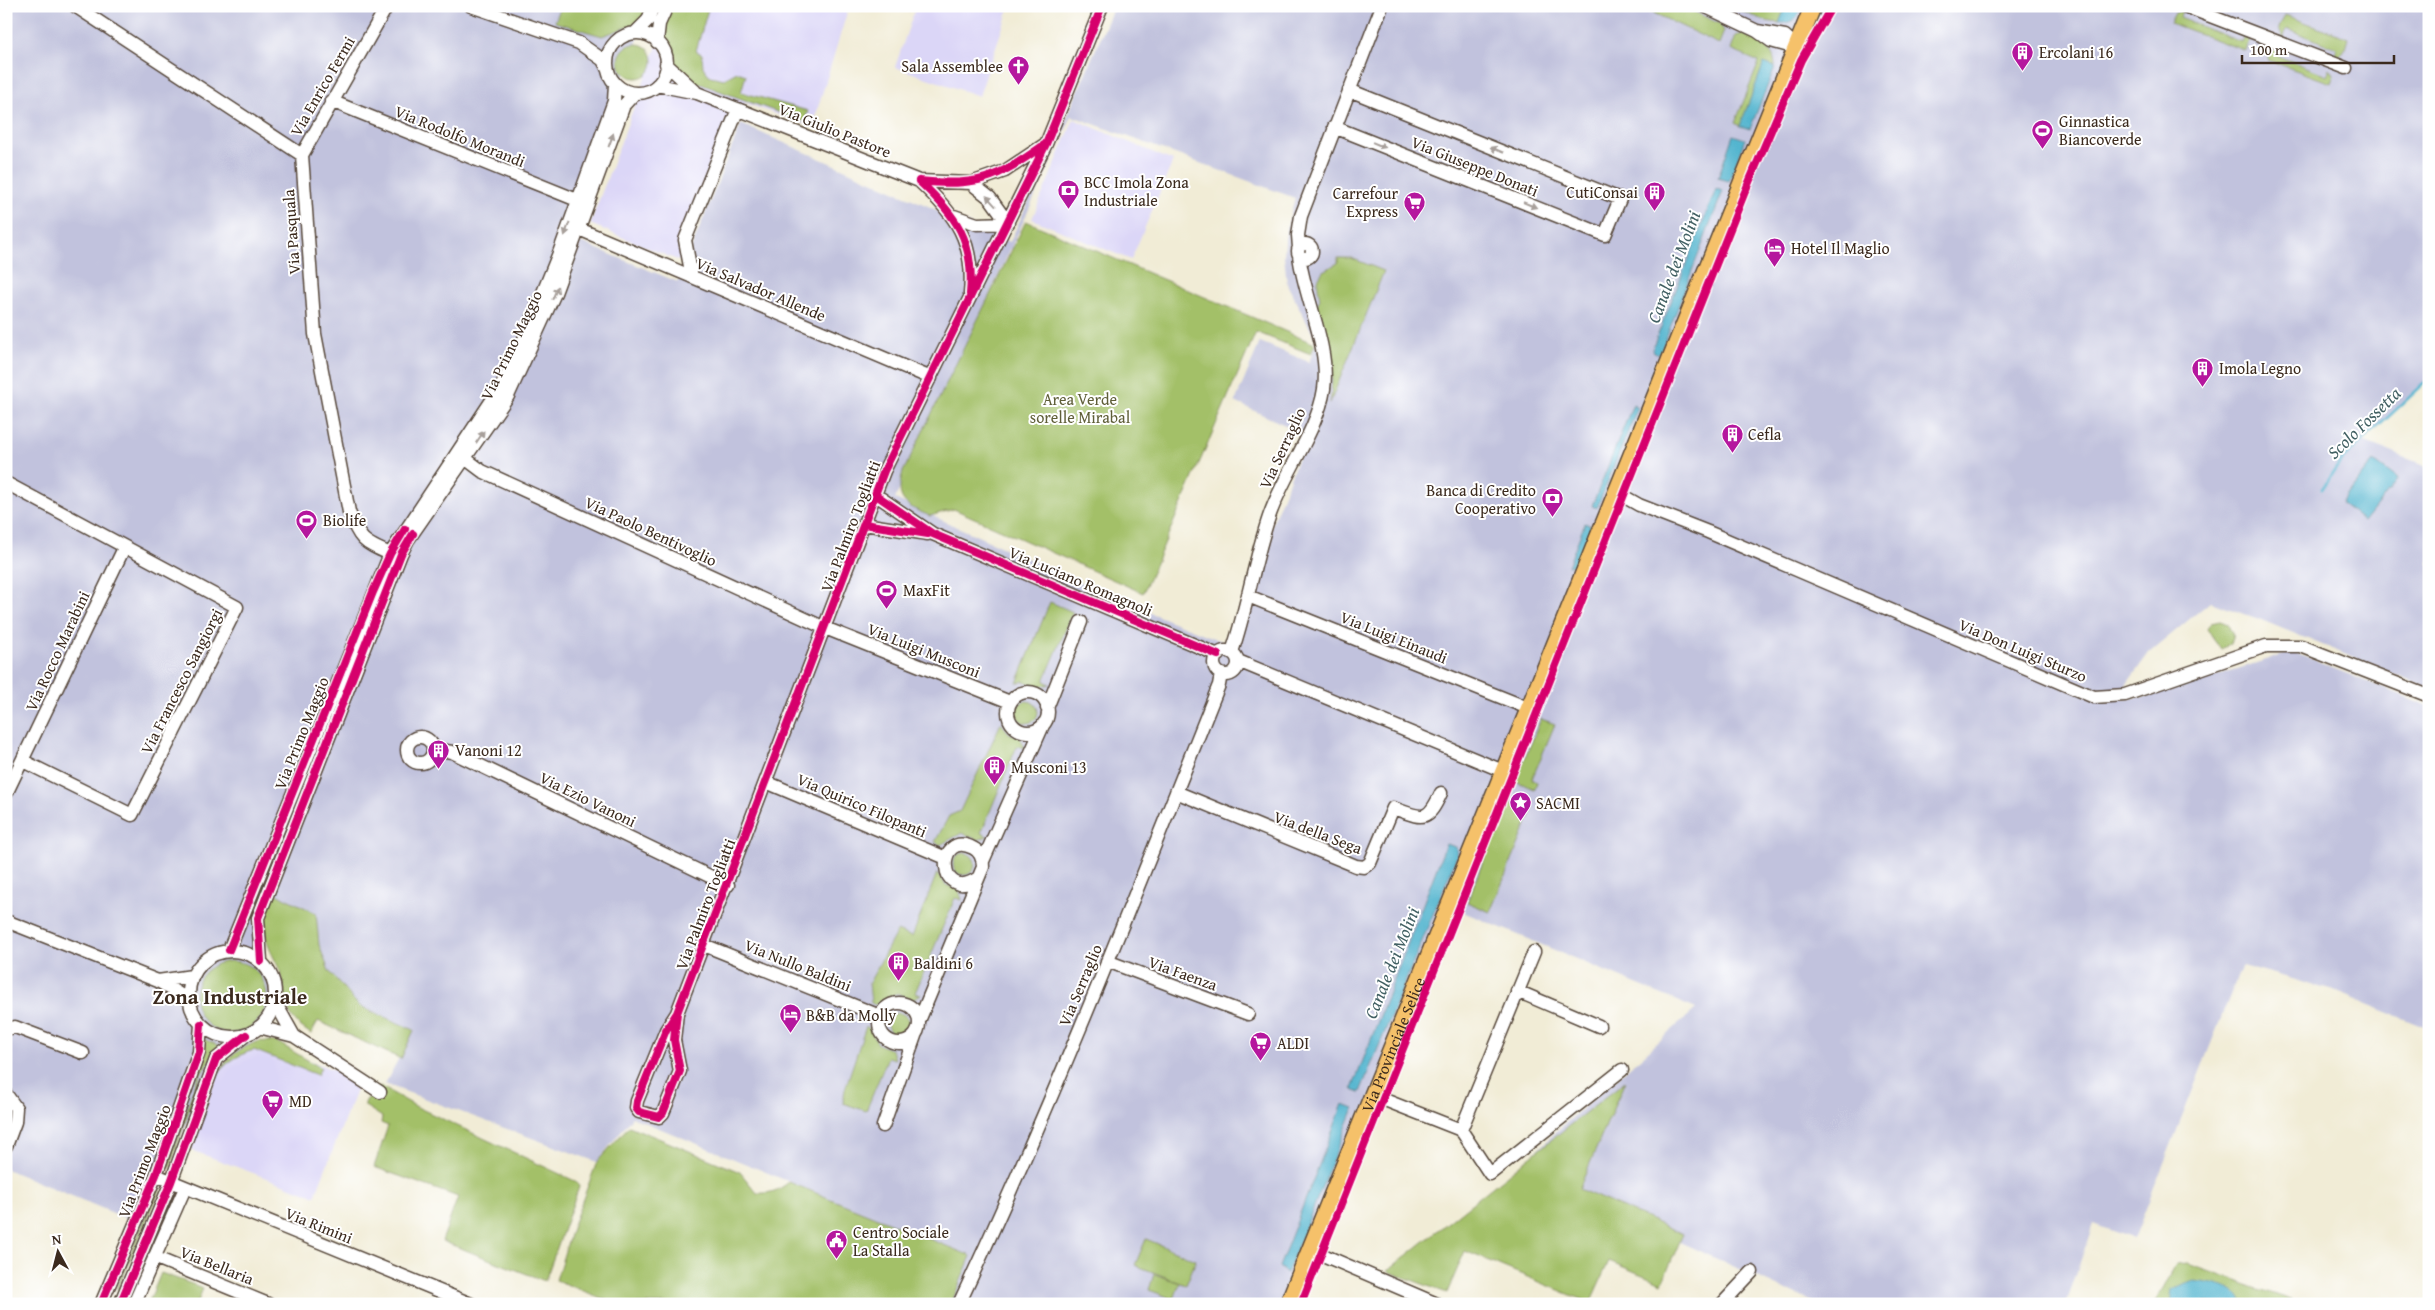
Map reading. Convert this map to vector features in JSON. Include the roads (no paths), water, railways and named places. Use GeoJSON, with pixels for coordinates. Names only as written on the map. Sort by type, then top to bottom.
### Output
{"type":"FeatureCollection","features":[{"type":"Feature","properties":{"kind":"main road","name":"Via Provinciale Selice"},"geometry":{"type":"LineString","coordinates":[[1288,1304],[1616,492],[1790,47],[1803,30],[1812,6]]}},
{"type":"Feature","properties":{"kind":"street"},"geometry":{"type":"LineString","coordinates":[[75,6],[302,155]]}},
{"type":"Feature","properties":{"kind":"street","name":"Via Enrico Fermi"},"geometry":{"type":"LineString","coordinates":[[302,155],[331,101],[387,6]]}},
{"type":"Feature","properties":{"kind":"street"},"geometry":{"type":"LineString","coordinates":[[471,6],[579,43],[603,60],[615,84],[628,92],[635,93],[643,92],[657,85],[662,79],[666,64],[662,48],[657,42],[650,37],[635,33]]}},
{"type":"Feature","properties":{"kind":"street"},"geometry":{"type":"LineString","coordinates":[[608,70],[609,52],[614,44],[620,38],[635,33],[648,20],[653,6]]}},
{"type":"Feature","properties":{"kind":"street"},"geometry":{"type":"LineString","coordinates":[[657,42],[659,24],[667,6]]}},
{"type":"Feature","properties":{"kind":"street","name":"Via Palmiro Togliatti"},"geometry":{"type":"LineString","coordinates":[[677,1014],[674,1040],[680,1071],[663,1113],[659,1118],[651,1117],[639,1112],[636,1108],[637,1101],[666,1030],[677,1014],[728,885],[884,471],[1046,144],[1102,6]]}},
{"type":"Feature","properties":{"kind":"street"},"geometry":{"type":"LineString","coordinates":[[1334,127],[1382,6]]}},
{"type":"Feature","properties":{"kind":"street"},"geometry":{"type":"LineString","coordinates":[[1704,6],[1757,31],[1771,41],[1790,47]]}},
{"type":"Feature","properties":{"kind":"street"},"geometry":{"type":"LineString","coordinates":[[2184,6],[2346,68]]}},
{"type":"Feature","properties":{"kind":"street"},"geometry":{"type":"LineString","coordinates":[[579,43],[614,44]]}},
{"type":"Feature","properties":{"kind":"street","name":"Via Giulio Pastore"},"geometry":{"type":"LineString","coordinates":[[666,64],[678,78],[697,93]]}},
{"type":"Feature","properties":{"kind":"street","name":"Via Primo Maggio"},"geometry":{"type":"LineString","coordinates":[[229,950],[390,554],[502,385],[528,329],[614,101],[615,84]]}},
{"type":"Feature","properties":{"kind":"street","name":"Via Giulio Pastore"},"geometry":{"type":"LineString","coordinates":[[657,85],[697,93],[919,182],[971,183],[1005,171],[1046,144]]}},
{"type":"Feature","properties":{"kind":"street","name":"Via Giuseppe Donati"},"geometry":{"type":"LineString","coordinates":[[1334,127],[1605,235],[1620,199],[1591,189],[1349,90]]}},
{"type":"Feature","properties":{"kind":"street","name":"Via Primo Maggio"},"geometry":{"type":"LineString","coordinates":[[120,1304],[171,1182],[216,1059],[246,1035],[259,1028],[269,1016],[275,1002],[275,988],[270,973],[261,961],[258,918],[401,554],[408,540],[508,396],[539,331],[579,229],[624,105],[635,93]]}},
{"type":"Feature","properties":{"kind":"street","name":"Via Rodolfo Morandi"},"geometry":{"type":"LineString","coordinates":[[331,101],[578,200]]}},
{"type":"Feature","properties":{"kind":"street"},"geometry":{"type":"LineString","coordinates":[[692,277],[684,240],[738,110]]}},
{"type":"Feature","properties":{"kind":"street","name":"Via Serraglio"},"geometry":{"type":"LineString","coordinates":[[1235,656],[1268,518],[1281,485],[1314,421],[1324,388],[1323,353],[1302,255],[1300,222],[1334,127]]}},
{"type":"Feature","properties":{"kind":"street","name":"Via Pasquala"},"geometry":{"type":"LineString","coordinates":[[302,155],[315,334],[349,512],[358,536],[390,554]]}},
{"type":"Feature","properties":{"kind":"street","name":"Via Giulio Pastore"},"geometry":{"type":"LineString","coordinates":[[919,182],[954,216],[964,237],[971,263],[969,300]]}},
{"type":"Feature","properties":{"kind":"street"},"geometry":{"type":"LineString","coordinates":[[971,183],[990,198],[1008,223]]}},
{"type":"Feature","properties":{"kind":"street","name":"Via Giulio Pastore"},"geometry":{"type":"LineString","coordinates":[[954,216],[977,224],[1008,223]]}},
{"type":"Feature","properties":{"kind":"street","name":"Via Salvador Allende"},"geometry":{"type":"LineString","coordinates":[[579,229],[931,378]]}},
{"type":"Feature","properties":{"kind":"street","name":"Via Paolo Bentivoglio"},"geometry":{"type":"LineString","coordinates":[[466,459],[482,470],[825,628]]}},
{"type":"Feature","properties":{"kind":"street","name":"Via Francesco Sangiorgi"},"geometry":{"type":"LineString","coordinates":[[6,483],[237,607],[132,815],[23,761]]}},
{"type":"Feature","properties":{"kind":"street","name":"Via Don Luigi Sturzo"},"geometry":{"type":"LineString","coordinates":[[1616,492],[1639,506],[1708,532],[2094,697],[2125,695],[2266,646],[2285,644],[2301,646],[2429,696]]}},
{"type":"Feature","properties":{"kind":"street","name":"Via Luciano Romagnoli"},"geometry":{"type":"LineString","coordinates":[[876,495],[933,534],[1218,655]]}},
{"type":"Feature","properties":{"kind":"street","name":"Via Luciano Romagnoli"},"geometry":{"type":"LineString","coordinates":[[864,524],[933,534]]}},
{"type":"Feature","properties":{"kind":"street","name":"Via Rocco Marabini"},"geometry":{"type":"LineString","coordinates":[[6,794],[124,548]]}},
{"type":"Feature","properties":{"kind":"street","name":"Via Luigi Einaudi"},"geometry":{"type":"LineString","coordinates":[[1248,596],[1528,708]]}},
{"type":"Feature","properties":{"kind":"street"},"geometry":{"type":"LineString","coordinates":[[883,1126],[919,1021],[983,867],[983,861],[1044,723],[1047,708],[1081,622]]}},
{"type":"Feature","properties":{"kind":"street","name":"Via Luigi Musconi"},"geometry":{"type":"LineString","coordinates":[[825,628],[1010,702]]}},
{"type":"Feature","properties":{"kind":"street"},"geometry":{"type":"LineString","coordinates":[[1218,655],[1225,651],[1503,771]]}},
{"type":"Feature","properties":{"kind":"street","name":"Via Serraglio"},"geometry":{"type":"LineString","coordinates":[[960,1304],[1030,1149],[1108,962],[1219,684],[1221,674],[1214,665],[1218,655]]}},
{"type":"Feature","properties":{"kind":"street"},"geometry":{"type":"LineString","coordinates":[[1221,674],[1228,675],[1235,671],[1235,656]]}},
{"type":"Feature","properties":{"kind":"street"},"geometry":{"type":"LineString","coordinates":[[1044,723],[1034,731],[1020,731],[1010,722],[1008,709],[1010,702],[1021,694],[1027,693],[1040,697],[1047,708]]}},
{"type":"Feature","properties":{"kind":"street","name":"Via Ezio Vanoni"},"geometry":{"type":"LineString","coordinates":[[433,749],[452,752],[728,885]]}},
{"type":"Feature","properties":{"kind":"street","name":"Via Quirico Filopanti"},"geometry":{"type":"LineString","coordinates":[[766,782],[946,858]]}},
{"type":"Feature","properties":{"kind":"street","name":"Via della Sega"},"geometry":{"type":"LineString","coordinates":[[1176,792],[1356,866],[1364,867],[1370,863],[1393,808],[1414,815],[1428,815],[1433,810],[1441,793]]}},
{"type":"Feature","properties":{"kind":"street"},"geometry":{"type":"LineString","coordinates":[[978,878],[966,884],[953,881],[945,871],[946,858],[954,848],[965,845],[977,850],[983,861]]}},
{"type":"Feature","properties":{"kind":"street"},"geometry":{"type":"LineString","coordinates":[[6,921],[158,982],[189,1000]]}},
{"type":"Feature","properties":{"kind":"street","name":"Via Nullo Baldini"},"geometry":{"type":"LineString","coordinates":[[704,945],[880,1016]]}},
{"type":"Feature","properties":{"kind":"street"},"geometry":{"type":"LineString","coordinates":[[201,1024],[193,1013],[189,1000],[192,976],[207,958],[229,950],[240,951],[261,961]]}},
{"type":"Feature","properties":{"kind":"street"},"geometry":{"type":"LineString","coordinates":[[1462,1130],[1517,990],[1534,952]]}},
{"type":"Feature","properties":{"kind":"street","name":"Via Faenza"},"geometry":{"type":"LineString","coordinates":[[1108,962],[1248,1014]]}},
{"type":"Feature","properties":{"kind":"street"},"geometry":{"type":"LineString","coordinates":[[158,982],[192,976]]}},
{"type":"Feature","properties":{"kind":"street"},"geometry":{"type":"LineString","coordinates":[[1517,990],[1600,1026]]}},
{"type":"Feature","properties":{"kind":"street"},"geometry":{"type":"LineString","coordinates":[[275,1002],[294,1036]]}},
{"type":"Feature","properties":{"kind":"street"},"geometry":{"type":"LineString","coordinates":[[915,1036],[904,1043],[898,1044],[886,1039],[880,1028],[880,1016],[889,1006],[902,1004],[914,1009],[919,1021]]}},
{"type":"Feature","properties":{"kind":"street","name":"Via Primo Maggio"},"geometry":{"type":"LineString","coordinates":[[201,1024],[210,1031],[222,1036],[246,1035]]}},
{"type":"Feature","properties":{"kind":"street","name":"Via Primo Maggio"},"geometry":{"type":"LineString","coordinates":[[101,1304],[156,1176],[199,1052],[201,1024]]}},
{"type":"Feature","properties":{"kind":"street"},"geometry":{"type":"LineString","coordinates":[[6,1029],[15,1027],[83,1052]]}},
{"type":"Feature","properties":{"kind":"street"},"geometry":{"type":"LineString","coordinates":[[259,1028],[294,1036],[380,1092]]}},
{"type":"Feature","properties":{"kind":"street"},"geometry":{"type":"LineString","coordinates":[[1372,1095],[1462,1130],[1490,1174],[1622,1070]]}},
{"type":"Feature","properties":{"kind":"street"},"geometry":{"type":"LineString","coordinates":[[6,1094],[16,1108],[15,1122],[6,1146]]}},
{"type":"Feature","properties":{"kind":"street","name":"Via Rimini"},"geometry":{"type":"LineString","coordinates":[[156,1176],[471,1304]]}},
{"type":"Feature","properties":{"kind":"street"},"geometry":{"type":"LineString","coordinates":[[134,1304],[185,1188]]}},
{"type":"Feature","properties":{"kind":"street"},"geometry":{"type":"LineString","coordinates":[[1309,1249],[1437,1304]]}},
{"type":"Feature","properties":{"kind":"street","name":"Via Bellaria"},"geometry":{"type":"LineString","coordinates":[[154,1257],[268,1304]]}},
{"type":"Feature","properties":{"kind":"street"},"geometry":{"type":"LineString","coordinates":[[1722,1304],[1752,1272]]}},
{"type":"Feature","properties":{"kind":"water"},"geometry":{"type":"Polygon","coordinates":[[[1786,6],[1803,6],[1794,19],[1779,23],[1786,6]]]}},
{"type":"Feature","properties":{"kind":"water"},"geometry":{"type":"Polygon","coordinates":[[[1764,63],[1775,67],[1750,129],[1740,126],[1764,63]]]}},
{"type":"Feature","properties":{"kind":"water"},"geometry":{"type":"Polygon","coordinates":[[[1733,135],[1745,139],[1729,181],[1718,178],[1733,135]]]}},
{"type":"Feature","properties":{"kind":"water"},"geometry":{"type":"Polygon","coordinates":[[[1716,189],[1723,191],[1661,351],[1658,354],[1653,351],[1653,347],[1716,189]]]}},
{"type":"Feature","properties":{"kind":"water"},"geometry":{"type":"Polygon","coordinates":[[[1633,404],[1638,407],[1597,508],[1592,506],[1633,404]]]}},
{"type":"Feature","properties":{"kind":"water"},"geometry":{"type":"Polygon","coordinates":[[[2374,461],[2398,479],[2364,522],[2341,503],[2374,461]]]}},
{"type":"Feature","properties":{"kind":"water"},"geometry":{"type":"Polygon","coordinates":[[[1585,523],[1591,526],[1576,565],[1568,566],[1585,523]]]}},
{"type":"Feature","properties":{"kind":"water"},"geometry":{"type":"Polygon","coordinates":[[[1446,844],[1456,847],[1457,856],[1360,1092],[1352,1089],[1446,844]]]}},
{"type":"Feature","properties":{"kind":"water"},"geometry":{"type":"Polygon","coordinates":[[[1343,1104],[1354,1108],[1287,1273],[1279,1267],[1343,1104]]]}},
{"type":"Feature","properties":{"kind":"water"},"geometry":{"type":"Polygon","coordinates":[[[2192,1281],[2205,1282],[2226,1288],[2238,1295],[2242,1300],[2241,1304],[2170,1304],[2172,1289],[2192,1281]]]}},
{"type":"Feature","properties":{"kind":"waterway","name":"Scolo Fossetta"},"geometry":{"type":"LineString","coordinates":[[2322,489],[2341,461],[2429,379]]}},
{"type":"Feature","properties":{"kind":"place","name":"Ercolani 16"},"geometry":{"type":"Point","coordinates":[2023,71]}},
{"type":"Feature","properties":{"kind":"place","name":"Sala Assemblee"},"geometry":{"type":"Point","coordinates":[1019,85]}},
{"type":"Feature","properties":{"kind":"place","name":"Ginnastica Biancoverde"},"geometry":{"type":"Point","coordinates":[2043,149]}},
{"type":"Feature","properties":{"kind":"place","name":"BCC Imola Zona Industriale"},"geometry":{"type":"Point","coordinates":[1068,210]}},
{"type":"Feature","properties":{"kind":"place","name":"CutiConsai"},"geometry":{"type":"Point","coordinates":[1654,211]}},
{"type":"Feature","properties":{"kind":"place","name":"Carrefour Express"},"geometry":{"type":"Point","coordinates":[1414,221]}},
{"type":"Feature","properties":{"kind":"place","name":"Hotel Il Maglio"},"geometry":{"type":"Point","coordinates":[1775,267]}},
{"type":"Feature","properties":{"kind":"place","name":"Imola Legno"},"geometry":{"type":"Point","coordinates":[2203,387]}},
{"type":"Feature","properties":{"kind":"place","name":"Cefla"},"geometry":{"type":"Point","coordinates":[1732,453]}},
{"type":"Feature","properties":{"kind":"place","name":"Banca di Credito Cooperativo"},"geometry":{"type":"Point","coordinates":[1552,518]}},
{"type":"Feature","properties":{"kind":"place","name":"Biolife"},"geometry":{"type":"Point","coordinates":[307,539]}},
{"type":"Feature","properties":{"kind":"place","name":"MaxFit"},"geometry":{"type":"Point","coordinates":[887,609]}},
{"type":"Feature","properties":{"kind":"place","name":"Vanoni 12"},"geometry":{"type":"Point","coordinates":[439,769]}},
{"type":"Feature","properties":{"kind":"place","name":"Musconi 13"},"geometry":{"type":"Point","coordinates":[995,786]}},
{"type":"Feature","properties":{"kind":"place","name":"SACMI"},"geometry":{"type":"Point","coordinates":[1520,822]}},
{"type":"Feature","properties":{"kind":"place","name":"Baldini 6"},"geometry":{"type":"Point","coordinates":[898,982]}},
{"type":"Feature","properties":{"kind":"place","name":"B&B da Molly"},"geometry":{"type":"Point","coordinates":[790,1034]}},
{"type":"Feature","properties":{"kind":"place","name":"ALDI"},"geometry":{"type":"Point","coordinates":[1261,1062]}},
{"type":"Feature","properties":{"kind":"place","name":"MD"},"geometry":{"type":"Point","coordinates":[273,1120]}},
{"type":"Feature","properties":{"kind":"place","name":"Centro Sociale La Stalla"},"geometry":{"type":"Point","coordinates":[837,1260]}},
{"type":"Feature","properties":{"kind":"district","name":"Zona Industriale"},"geometry":{"type":"Point","coordinates":[230,997]}},
{"type":"Feature","properties":{"kind":"water label","name":"Canale dei Molini"},"geometry":{"type":"Point","coordinates":[1674,267]}},
{"type":"Feature","properties":{"kind":"water label","name":"Canale dei Molini"},"geometry":{"type":"Point","coordinates":[1392,963]}},
{"type":"Feature","properties":{"kind":"park label","name":"Area Verde sorelle Mirabal"},"geometry":{"type":"Point","coordinates":[1080,408]}}]}
